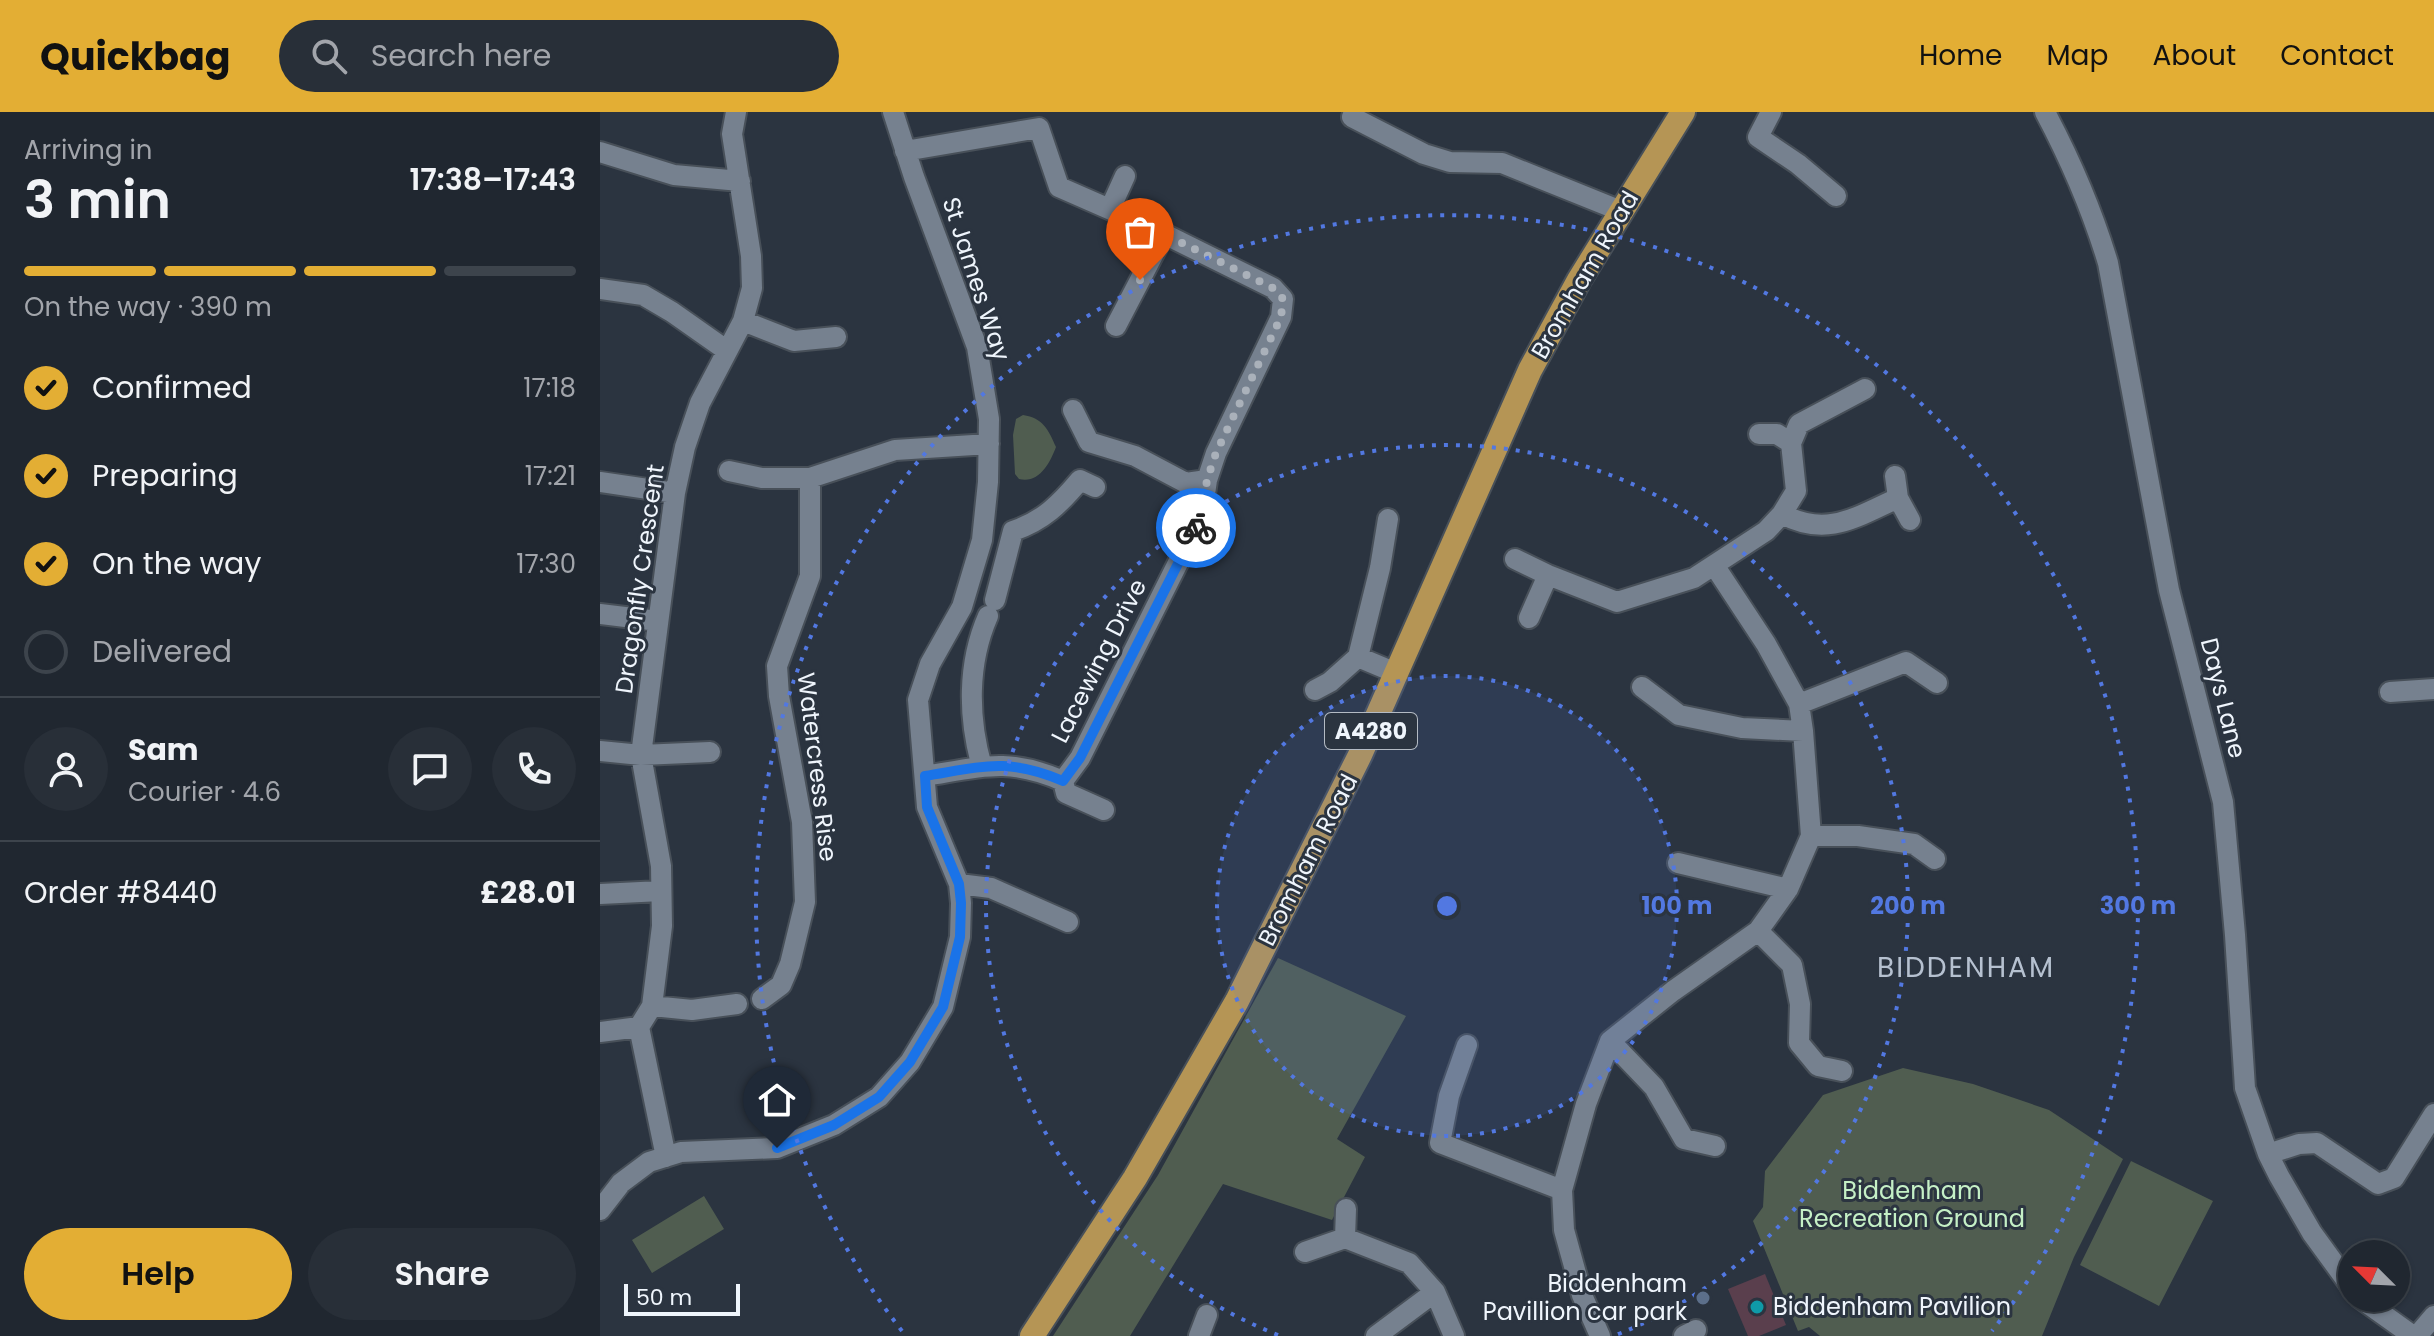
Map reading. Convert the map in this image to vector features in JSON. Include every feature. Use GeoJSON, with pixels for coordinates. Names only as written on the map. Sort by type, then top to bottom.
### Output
{"type":"FeatureCollection","features":[{"type":"Feature","properties":{"kind":"main road","name":"Bromham Road"},"geometry":{"type":"LineString","coordinates":[[1032,1336],[1135,1178],[1237,1001],[1360,755],[1530,370],[1621,211],[1683,112]]}},
{"type":"Feature","properties":{"kind":"street","name":"Dragonfly Crescent"},"geometry":{"type":"LineString","coordinates":[[639,1027],[652,1006],[662,926],[661,866],[641,755],[675,493],[685,447],[700,403],[743,321],[752,288],[751,256],[732,134],[736,112]]}},
{"type":"Feature","properties":{"kind":"street","name":"St James Way"},"geometry":{"type":"LineString","coordinates":[[600,1210],[621,1183],[649,1162],[681,1152],[777,1148],[834,1125],[879,1097],[910,1062],[943,1007],[960,937],[959,884],[927,807],[918,700],[930,664],[962,607],[982,540],[989,419],[977,347],[893,112]]}},
{"type":"Feature","properties":{"kind":"street"},"geometry":{"type":"LineString","coordinates":[[1771,112],[1758,137],[1798,164],[1836,196]]}},
{"type":"Feature","properties":{"kind":"street","name":"Days Lane"},"geometry":{"type":"LineString","coordinates":[[2045,112],[2093,212],[2108,263],[2169,590],[2223,802],[2245,1088],[2268,1154],[2312,1233],[2338,1269]]}},
{"type":"Feature","properties":{"kind":"street"},"geometry":{"type":"LineString","coordinates":[[1352,117],[1424,154],[1450,162],[1502,163],[1621,211]]}},
{"type":"Feature","properties":{"kind":"street"},"geometry":{"type":"LineString","coordinates":[[905,151],[1039,128],[1059,187],[1148,227],[1116,326]]}},
{"type":"Feature","properties":{"kind":"street"},"geometry":{"type":"LineString","coordinates":[[600,152],[674,175],[740,181]]}},
{"type":"Feature","properties":{"kind":"street"},"geometry":{"type":"LineString","coordinates":[[1110,209],[1125,176]]}},
{"type":"Feature","properties":{"kind":"street","name":"Lacewing Drive"},"geometry":{"type":"LineString","coordinates":[[925,776],[1004,764],[1063,781],[1080,758],[1202,515],[1207,480],[1216,453],[1281,317],[1283,299],[1273,288],[1148,227]]}},
{"type":"Feature","properties":{"kind":"street"},"geometry":{"type":"LineString","coordinates":[[601,292],[643,295],[726,350]]}},
{"type":"Feature","properties":{"kind":"street"},"geometry":{"type":"LineString","coordinates":[[743,321],[794,341],[836,337]]}},
{"type":"Feature","properties":{"kind":"street"},"geometry":{"type":"LineString","coordinates":[[1515,559],[1617,602],[1694,578],[1766,531],[1782,514],[1796,491],[1791,443],[1799,424],[1865,389]]}},
{"type":"Feature","properties":{"kind":"street"},"geometry":{"type":"LineString","coordinates":[[1073,410],[1089,442],[1135,456],[1186,483],[1207,480]]}},
{"type":"Feature","properties":{"kind":"street"},"geometry":{"type":"LineString","coordinates":[[1759,434],[1777,434],[1791,443]]}},
{"type":"Feature","properties":{"kind":"street"},"geometry":{"type":"LineString","coordinates":[[729,471],[762,478],[810,478],[895,450],[989,444]]}},
{"type":"Feature","properties":{"kind":"street"},"geometry":{"type":"LineString","coordinates":[[1895,476],[1898,498],[1910,520]]}},
{"type":"Feature","properties":{"kind":"street","name":"Watercress Rise"},"geometry":{"type":"LineString","coordinates":[[762,999],[781,985],[790,964],[805,902],[802,822],[779,696],[777,666],[810,576],[810,478]]}},
{"type":"Feature","properties":{"kind":"street"},"geometry":{"type":"LineString","coordinates":[[1013,531],[1032,525],[1050,513],[1080,480],[1095,487]]}},
{"type":"Feature","properties":{"kind":"street"},"geometry":{"type":"LineString","coordinates":[[600,482],[675,493]]}},
{"type":"Feature","properties":{"kind":"street"},"geometry":{"type":"LineString","coordinates":[[1782,514],[1802,525],[1825,526],[1848,520],[1898,498]]}},
{"type":"Feature","properties":{"kind":"street"},"geometry":{"type":"LineString","coordinates":[[985,515],[1000,520],[1013,531]]}},
{"type":"Feature","properties":{"kind":"street"},"geometry":{"type":"LineString","coordinates":[[1315,690],[1330,682],[1358,657],[1380,568],[1388,519]]}},
{"type":"Feature","properties":{"kind":"street"},"geometry":{"type":"LineString","coordinates":[[982,767],[971,712],[976,654],[1013,531]]}},
{"type":"Feature","properties":{"kind":"street"},"geometry":{"type":"LineString","coordinates":[[1600,1336],[1582,1295],[1564,1230],[1562,1190],[1586,1104],[1610,1041],[1673,991],[1758,931],[1788,889],[1811,836],[1799,704],[1766,644],[1714,565]]}},
{"type":"Feature","properties":{"kind":"street"},"geometry":{"type":"LineString","coordinates":[[1529,618],[1548,575]]}},
{"type":"Feature","properties":{"kind":"street"},"geometry":{"type":"LineString","coordinates":[[600,614],[658,621]]}},
{"type":"Feature","properties":{"kind":"street"},"geometry":{"type":"LineString","coordinates":[[1358,657],[1396,673]]}},
{"type":"Feature","properties":{"kind":"street"},"geometry":{"type":"LineString","coordinates":[[1799,704],[1906,662],[1937,683]]}},
{"type":"Feature","properties":{"kind":"street"},"geometry":{"type":"LineString","coordinates":[[1642,687],[1679,715],[1742,728],[1803,731]]}},
{"type":"Feature","properties":{"kind":"street"},"geometry":{"type":"LineString","coordinates":[[2390,692],[2434,689]]}},
{"type":"Feature","properties":{"kind":"street"},"geometry":{"type":"LineString","coordinates":[[600,751],[641,755],[710,752]]}},
{"type":"Feature","properties":{"kind":"street"},"geometry":{"type":"LineString","coordinates":[[1063,781],[1066,793],[1104,810]]}},
{"type":"Feature","properties":{"kind":"street"},"geometry":{"type":"LineString","coordinates":[[1811,836],[1858,836],[1914,844],[1935,859]]}},
{"type":"Feature","properties":{"kind":"street"},"geometry":{"type":"LineString","coordinates":[[1678,863],[1788,889]]}},
{"type":"Feature","properties":{"kind":"street"},"geometry":{"type":"LineString","coordinates":[[959,884],[991,888],[1068,922]]}},
{"type":"Feature","properties":{"kind":"street"},"geometry":{"type":"LineString","coordinates":[[600,894],[661,891]]}},
{"type":"Feature","properties":{"kind":"street"},"geometry":{"type":"LineString","coordinates":[[1758,931],[1792,965],[1800,1004],[1799,1043],[1818,1066],[1842,1071]]}},
{"type":"Feature","properties":{"kind":"street"},"geometry":{"type":"LineString","coordinates":[[652,1006],[692,1010],[737,1004]]}},
{"type":"Feature","properties":{"kind":"street"},"geometry":{"type":"LineString","coordinates":[[600,1032],[639,1027],[666,1157]]}},
{"type":"Feature","properties":{"kind":"street"},"geometry":{"type":"LineString","coordinates":[[1610,1041],[1654,1087],[1684,1139],[1715,1146]]}},
{"type":"Feature","properties":{"kind":"street"},"geometry":{"type":"LineString","coordinates":[[1467,1045],[1449,1096],[1440,1143],[1562,1190]]}},
{"type":"Feature","properties":{"kind":"street"},"geometry":{"type":"LineString","coordinates":[[2268,1154],[2299,1144],[2317,1143],[2378,1184],[2394,1178],[2434,1114]]}},
{"type":"Feature","properties":{"kind":"street"},"geometry":{"type":"LineString","coordinates":[[1345,1238],[1346,1209]]}},
{"type":"Feature","properties":{"kind":"street"},"geometry":{"type":"LineString","coordinates":[[1305,1252],[1345,1238],[1409,1263],[1435,1292],[1454,1336]]}},
{"type":"Feature","properties":{"kind":"street"},"geometry":{"type":"LineString","coordinates":[[1376,1336],[1435,1292]]}},
{"type":"Feature","properties":{"kind":"street"},"geometry":{"type":"LineString","coordinates":[[2380,1312],[2415,1336],[2434,1316]]}},
{"type":"Feature","properties":{"kind":"street"},"geometry":{"type":"LineString","coordinates":[[1199,1336],[1207,1315]]}},
{"type":"Feature","properties":{"kind":"green space"},"geometry":{"type":"Polygon","coordinates":[[[1023,415],[1044,425],[1056,447],[1043,471],[1026,480],[1019,479],[1015,474],[1013,435],[1016,419],[1023,415]]]}},
{"type":"Feature","properties":{"kind":"green space"},"geometry":{"type":"Polygon","coordinates":[[[1278,958],[1406,1016],[1337,1139],[1365,1157],[1332,1220],[1223,1184],[1130,1336],[1053,1336],[1158,1175],[1278,958]]]}},
{"type":"Feature","properties":{"kind":"green space","name":"Biddenham Recreation Ground"},"geometry":{"type":"Polygon","coordinates":[[[1903,1068],[1973,1084],[2049,1110],[2123,1159],[2074,1257],[2042,1336],[1820,1336],[1809,1327],[1798,1331],[1753,1221],[1763,1207],[1765,1171],[1823,1095],[1903,1068]]]}},
{"type":"Feature","properties":{"kind":"green space"},"geometry":{"type":"Polygon","coordinates":[[[2131,1161],[2213,1201],[2159,1306],[2080,1265],[2131,1161]]]}},
{"type":"Feature","properties":{"kind":"green space"},"geometry":{"type":"Polygon","coordinates":[[[704,1196],[724,1229],[652,1273],[632,1240],[704,1196]]]}},
{"type":"Feature","properties":{"kind":"building","name":"Biddenham Pavilion"},"geometry":{"type":"Polygon","coordinates":[[[1765,1274],[1786,1325],[1759,1336],[1748,1336],[1728,1289],[1765,1274]]]}},
{"type":"Feature","properties":{"kind":"way so far"},"geometry":{"type":"LineString","coordinates":[[1140,280],[1164,234],[1273,288],[1283,299],[1281,317],[1216,453],[1207,480],[1202,515],[1196,528]]}},
{"type":"Feature","properties":{"kind":"place","name":"Biddenham Pavillion car park"},"geometry":{"type":"Point","coordinates":[1703,1298]}},
{"type":"Feature","properties":{"kind":"place","name":"Biddenham Pavilion"},"geometry":{"type":"Point","coordinates":[1757,1307]}},
{"type":"Feature","properties":{"kind":"district","name":"BIDDENHAM"},"geometry":{"type":"Point","coordinates":[1966,967]}},
{"type":"Feature","properties":{"kind":"route"},"geometry":{"type":"LineString","coordinates":[[777,1148],[834,1125],[879,1097],[910,1062],[943,1007],[960,937],[961,903],[959,884],[927,807],[925,776],[1004,764],[1024,767],[1063,781],[1080,758],[1196,528]]}}]}
